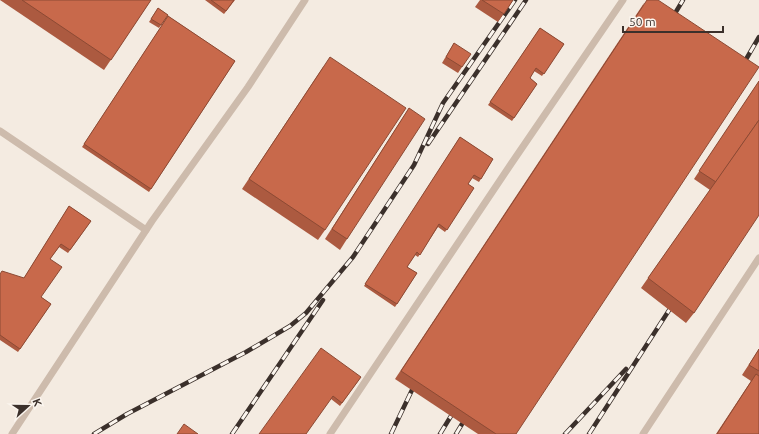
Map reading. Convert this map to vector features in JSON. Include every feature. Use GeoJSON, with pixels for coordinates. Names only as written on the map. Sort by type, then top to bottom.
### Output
{"type":"FeatureCollection","features":[{"type":"Feature","properties":{"kind":"lane"},"geometry":{"type":"LineString","coordinates":[[12,434],[146,230],[248,87],[306,0]]}},
{"type":"Feature","properties":{"kind":"lane"},"geometry":{"type":"LineString","coordinates":[[330,434],[623,0]]}},
{"type":"Feature","properties":{"kind":"lane"},"geometry":{"type":"LineString","coordinates":[[0,131],[146,230]]}},
{"type":"Feature","properties":{"kind":"lane"},"geometry":{"type":"LineString","coordinates":[[643,434],[759,258]]}},
{"type":"Feature","properties":{"kind":"building"},"geometry":{"type":"Polygon","coordinates":[[[22,0],[151,0],[111,60],[22,0]]]}},
{"type":"Feature","properties":{"kind":"building"},"geometry":{"type":"Polygon","coordinates":[[[211,0],[234,0],[226,11],[211,0]]]}},
{"type":"Feature","properties":{"kind":"building"},"geometry":{"type":"Polygon","coordinates":[[[482,0],[513,0],[504,14],[482,0]]]}},
{"type":"Feature","properties":{"kind":"building"},"geometry":{"type":"Polygon","coordinates":[[[647,0],[658,0],[759,67],[516,434],[496,434],[401,371],[647,0]]]}},
{"type":"Feature","properties":{"kind":"building"},"geometry":{"type":"Polygon","coordinates":[[[158,8],[168,15],[161,25],[151,19],[158,8]]]}},
{"type":"Feature","properties":{"kind":"building"},"geometry":{"type":"Polygon","coordinates":[[[168,16],[235,61],[151,189],[84,144],[168,16]]]}},
{"type":"Feature","properties":{"kind":"building"},"geometry":{"type":"Polygon","coordinates":[[[540,28],[564,44],[544,74],[536,68],[530,78],[537,84],[514,118],[490,102],[540,28]]]}},
{"type":"Feature","properties":{"kind":"building"},"geometry":{"type":"Polygon","coordinates":[[[454,43],[471,54],[462,67],[446,57],[454,43]]]}},
{"type":"Feature","properties":{"kind":"building"},"geometry":{"type":"Polygon","coordinates":[[[330,57],[406,108],[325,230],[249,179],[330,57]]]}},
{"type":"Feature","properties":{"kind":"building"},"geometry":{"type":"Polygon","coordinates":[[[759,81],[759,120],[716,182],[699,171],[759,81]]]}},
{"type":"Feature","properties":{"kind":"building"},"geometry":{"type":"Polygon","coordinates":[[[409,108],[425,119],[347,239],[332,229],[409,108]]]}},
{"type":"Feature","properties":{"kind":"building"},"geometry":{"type":"Polygon","coordinates":[[[759,120],[759,215],[694,313],[648,278],[759,120]]]}},
{"type":"Feature","properties":{"kind":"building"},"geometry":{"type":"Polygon","coordinates":[[[460,137],[493,159],[481,179],[474,175],[468,184],[474,188],[447,230],[439,224],[420,255],[417,252],[407,267],[417,273],[397,304],[365,284],[460,137]]]}},
{"type":"Feature","properties":{"kind":"building"},"geometry":{"type":"Polygon","coordinates":[[[69,206],[91,221],[70,250],[61,244],[50,259],[62,267],[41,297],[51,304],[20,349],[0,335],[0,274],[2,271],[24,278],[69,206]]]}},
{"type":"Feature","properties":{"kind":"building"},"geometry":{"type":"Polygon","coordinates":[[[321,348],[361,377],[342,403],[333,396],[306,434],[259,434],[321,348]]]}},
{"type":"Feature","properties":{"kind":"building"},"geometry":{"type":"Polygon","coordinates":[[[759,349],[759,371],[749,365],[759,349]]]}},
{"type":"Feature","properties":{"kind":"building"},"geometry":{"type":"Polygon","coordinates":[[[756,374],[759,376],[759,434],[717,434],[756,374]]]}},
{"type":"Feature","properties":{"kind":"building"},"geometry":{"type":"Polygon","coordinates":[[[184,424],[198,434],[177,434],[184,424]]]}},
{"type":"Feature","properties":{"kind":"railway"},"geometry":{"type":"LineString","coordinates":[[94,434],[127,414],[246,352],[290,326],[306,313],[353,257],[414,165],[443,103],[515,0]]}},
{"type":"Feature","properties":{"kind":"railway"},"geometry":{"type":"LineString","coordinates":[[428,144],[526,0]]}},
{"type":"Feature","properties":{"kind":"railway"},"geometry":{"type":"LineString","coordinates":[[671,20],[683,0]]}},
{"type":"Feature","properties":{"kind":"railway"},"geometry":{"type":"LineString","coordinates":[[741,68],[759,37]]}},
{"type":"Feature","properties":{"kind":"railway"},"geometry":{"type":"LineString","coordinates":[[232,434],[323,300]]}},
{"type":"Feature","properties":{"kind":"railway"},"geometry":{"type":"LineString","coordinates":[[589,434],[675,301]]}},
{"type":"Feature","properties":{"kind":"railway"},"geometry":{"type":"LineString","coordinates":[[565,434],[626,369]]}},
{"type":"Feature","properties":{"kind":"railway"},"geometry":{"type":"LineString","coordinates":[[391,434],[412,390]]}},
{"type":"Feature","properties":{"kind":"railway"},"geometry":{"type":"LineString","coordinates":[[440,434],[451,416]]}},
{"type":"Feature","properties":{"kind":"railway"},"geometry":{"type":"LineString","coordinates":[[456,434],[462,424]]}}]}
